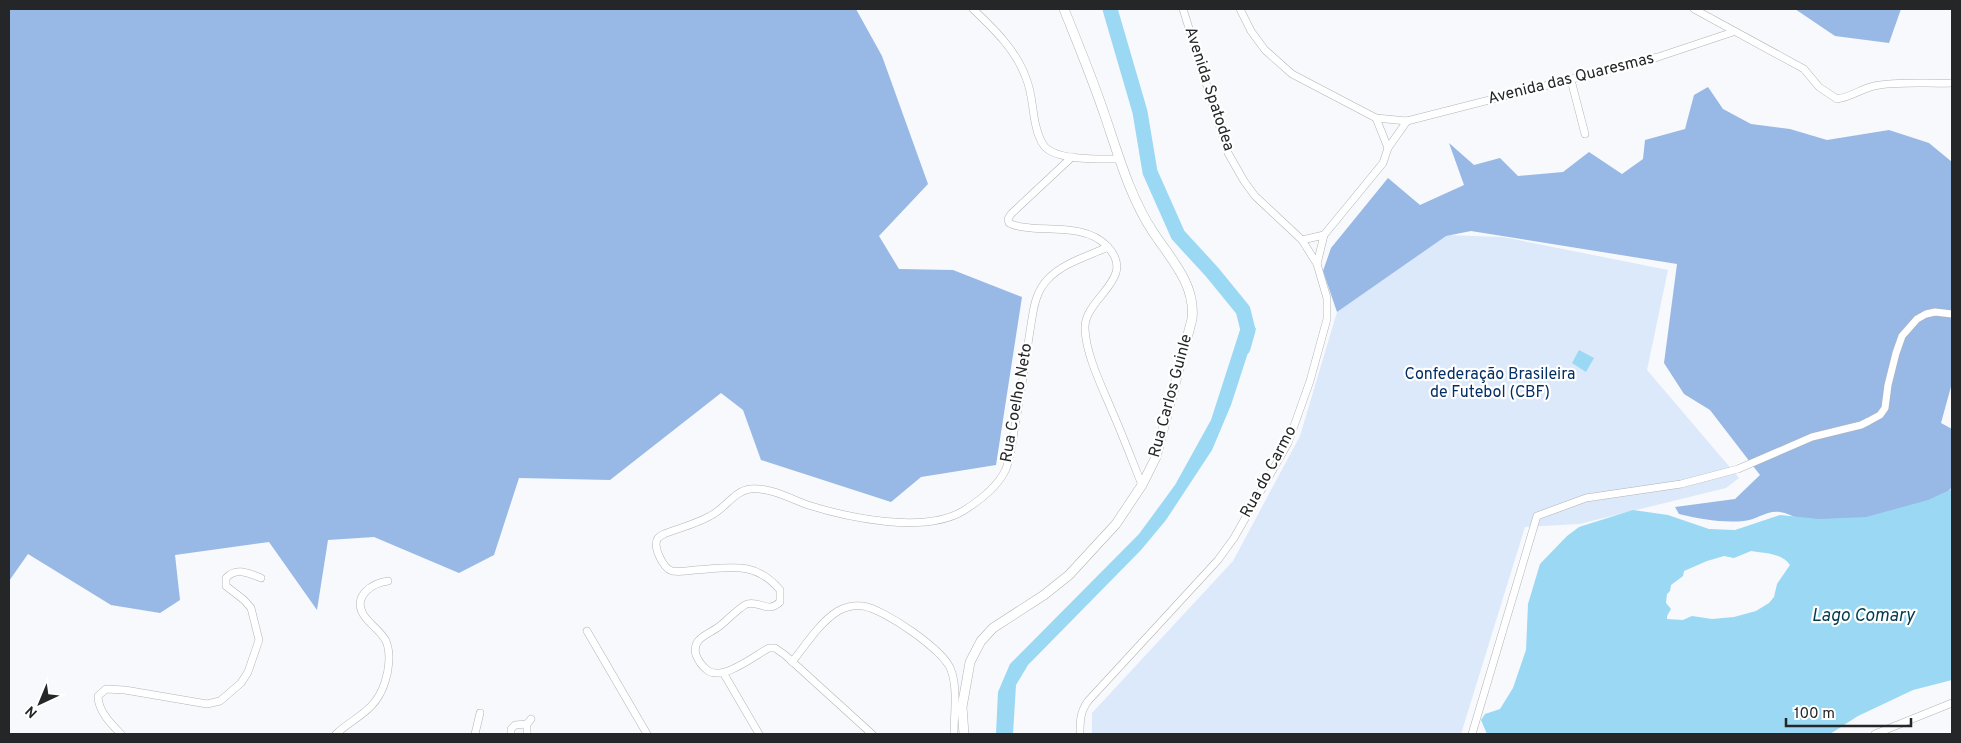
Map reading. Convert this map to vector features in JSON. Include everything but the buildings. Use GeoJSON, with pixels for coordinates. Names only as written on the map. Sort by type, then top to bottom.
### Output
{"type":"FeatureCollection","features":[{"type":"Feature","properties":{"kind":"street"},"geometry":{"type":"LineString","coordinates":[[973,9],[1008,44],[1020,64],[1031,92],[1039,137],[1045,146],[1051,151],[1072,157],[1120,159]]}},
{"type":"Feature","properties":{"kind":"street","name":"Rua Carlos Guinle"},"geometry":{"type":"LineString","coordinates":[[964,734],[962,707],[970,662],[982,640],[993,628],[1044,595],[1069,575],[1116,524],[1142,485],[1156,457],[1192,320],[1192,302],[1179,269],[1152,230],[1139,206],[1064,9]]}},
{"type":"Feature","properties":{"kind":"street","name":"Avenida Spatodea"},"geometry":{"type":"LineString","coordinates":[[1183,9],[1228,153],[1255,196],[1302,240],[1317,264]]}},
{"type":"Feature","properties":{"kind":"street"},"geometry":{"type":"LineString","coordinates":[[1240,9],[1251,31],[1265,50],[1292,74],[1376,118],[1388,148]]}},
{"type":"Feature","properties":{"kind":"street"},"geometry":{"type":"LineString","coordinates":[[1694,9],[1733,32],[1804,69],[1826,94],[1837,99],[1846,98],[1873,86],[1891,84],[1952,84]]}},
{"type":"Feature","properties":{"kind":"street","name":"Avenida das Quaresmas"},"geometry":{"type":"LineString","coordinates":[[1376,118],[1408,120],[1666,55],[1733,32]]}},
{"type":"Feature","properties":{"kind":"street"},"geometry":{"type":"LineString","coordinates":[[1571,80],[1585,134]]}},
{"type":"Feature","properties":{"kind":"street","name":"Rua do Carmo"},"geometry":{"type":"LineString","coordinates":[[1080,734],[1082,709],[1218,560],[1234,538],[1288,443],[1310,381],[1327,319],[1326,298],[1317,264],[1324,235],[1382,163],[1388,148],[1408,120]]}},
{"type":"Feature","properties":{"kind":"street"},"geometry":{"type":"LineString","coordinates":[[1072,157],[1011,214],[1008,219],[1009,223],[1018,226],[1071,230],[1100,240],[1108,247],[1114,259],[1116,274],[1113,282],[1092,308],[1085,321],[1085,329],[1099,378],[1142,485]]}},
{"type":"Feature","properties":{"kind":"street"},"geometry":{"type":"LineString","coordinates":[[1302,240],[1324,235]]}},
{"type":"Feature","properties":{"kind":"street","name":"Rua Coelho Neto"},"geometry":{"type":"LineString","coordinates":[[724,674],[715,674],[705,668],[697,657],[696,643],[700,638],[719,627],[745,604],[751,603],[770,608],[776,606],[780,602],[780,590],[767,577],[746,568],[724,566],[705,570],[671,570],[665,566],[658,552],[656,544],[658,538],[711,516],[736,495],[744,490],[752,489],[778,494],[808,505],[866,520],[941,520],[965,510],[986,494],[1005,470],[1019,404],[1034,306],[1040,290],[1056,272],[1108,247]]}},
{"type":"Feature","properties":{"kind":"street"},"geometry":{"type":"LineString","coordinates":[[1472,734],[1537,516],[1586,498],[1681,484],[1738,469],[1812,437],[1861,425],[1880,415],[1885,408],[1890,377],[1902,336],[1917,319],[1926,314],[1935,312],[1952,314]]}},
{"type":"Feature","properties":{"kind":"street"},"geometry":{"type":"LineString","coordinates":[[121,734],[107,718],[98,702],[98,696],[106,689],[125,690],[207,704],[220,701],[234,690],[248,672],[258,640],[250,608],[244,600],[226,586],[226,578],[237,571],[261,578]]}},
{"type":"Feature","properties":{"kind":"street"},"geometry":{"type":"LineString","coordinates":[[336,734],[369,710],[377,700],[386,681],[389,659],[386,641],[364,616],[361,602],[365,591],[370,586],[388,580]]}},
{"type":"Feature","properties":{"kind":"street"},"geometry":{"type":"LineString","coordinates":[[792,662],[824,624],[839,610],[862,606],[875,609],[893,619],[939,653],[947,662],[953,686],[954,734]]}},
{"type":"Feature","properties":{"kind":"street"},"geometry":{"type":"LineString","coordinates":[[587,631],[647,734]]}},
{"type":"Feature","properties":{"kind":"street"},"geometry":{"type":"LineString","coordinates":[[759,734],[724,674],[769,648],[779,650],[872,734]]}},
{"type":"Feature","properties":{"kind":"street"},"geometry":{"type":"LineString","coordinates":[[1876,734],[1952,703]]}},
{"type":"Feature","properties":{"kind":"street"},"geometry":{"type":"LineString","coordinates":[[475,734],[480,713]]}},
{"type":"Feature","properties":{"kind":"street"},"geometry":{"type":"LineString","coordinates":[[511,734],[511,729],[515,725],[529,722],[527,734]]}},
{"type":"Feature","properties":{"kind":"green space","name":"Confederação Brasileira de Futebol (CBF)"},"geometry":{"type":"Polygon","coordinates":[[[1446,235],[1503,237],[1668,270],[1647,370],[1739,478],[1726,488],[1579,524],[1525,527],[1461,734],[1092,734],[1092,713],[1233,561],[1300,436],[1337,312],[1446,235]]]}},
{"type":"Feature","properties":{"kind":"shaded area"},"geometry":{"type":"Polygon","coordinates":[[[9,9],[856,9],[882,56],[928,184],[879,236],[899,269],[953,270],[1022,297],[996,465],[921,477],[891,502],[761,460],[743,410],[721,393],[610,480],[519,478],[494,555],[459,573],[374,537],[328,540],[317,610],[269,542],[175,555],[180,600],[160,613],[111,605],[28,554],[9,581],[9,9]]]}},
{"type":"Feature","properties":{"kind":"shaded area"},"geometry":{"type":"Polygon","coordinates":[[[1795,9],[1901,9],[1889,43],[1835,36],[1795,9]]]}},
{"type":"Feature","properties":{"kind":"shaded area"},"geometry":{"type":"Polygon","coordinates":[[[1708,87],[1723,109],[1751,124],[1790,129],[1827,140],[1889,130],[1929,143],[1952,162],[1952,383],[1941,423],[1952,429],[1952,487],[1942,496],[1909,511],[1867,521],[1830,526],[1812,524],[1780,512],[1771,512],[1748,520],[1736,521],[1711,520],[1679,514],[1675,507],[1735,499],[1760,475],[1710,410],[1684,394],[1664,363],[1677,264],[1471,231],[1446,236],[1337,312],[1323,271],[1331,248],[1388,178],[1420,205],[1464,185],[1449,143],[1474,165],[1500,158],[1518,176],[1563,172],[1589,152],[1622,174],[1643,159],[1645,140],[1685,129],[1694,95],[1708,87]]]}},
{"type":"Feature","properties":{"kind":"water"},"geometry":{"type":"Polygon","coordinates":[[[1256,328],[1231,405],[1212,450],[1166,520],[1141,550],[1028,665],[1016,685],[1013,734],[996,734],[998,692],[1010,664],[1139,534],[1175,485],[1211,420],[1240,330],[1256,328]]]}},
{"type":"Feature","properties":{"kind":"water"},"geometry":{"type":"Polygon","coordinates":[[[1579,350],[1594,358],[1586,372],[1572,363],[1579,350]]]}},
{"type":"Feature","properties":{"kind":"water","name":"Lago Comary"},"geometry":{"type":"Polygon","coordinates":[[[1952,489],[1952,680],[1913,690],[1858,716],[1830,734],[1487,734],[1481,720],[1485,714],[1500,709],[1513,688],[1526,650],[1528,604],[1540,564],[1567,536],[1579,527],[1633,510],[1668,515],[1709,529],[1735,530],[1780,515],[1819,519],[1866,517],[1928,500],[1952,489]],[[1751,551],[1734,558],[1724,556],[1707,561],[1684,571],[1683,576],[1671,585],[1670,591],[1667,594],[1666,603],[1671,609],[1667,619],[1683,620],[1692,616],[1712,619],[1734,617],[1756,611],[1769,603],[1774,597],[1777,584],[1790,565],[1778,556],[1751,551]]]}},
{"type":"Feature","properties":{"kind":"waterway"},"geometry":{"type":"LineString","coordinates":[[1110,9],[1140,112],[1150,172],[1178,235],[1243,310],[1248,330],[1243,348]]}}]}
